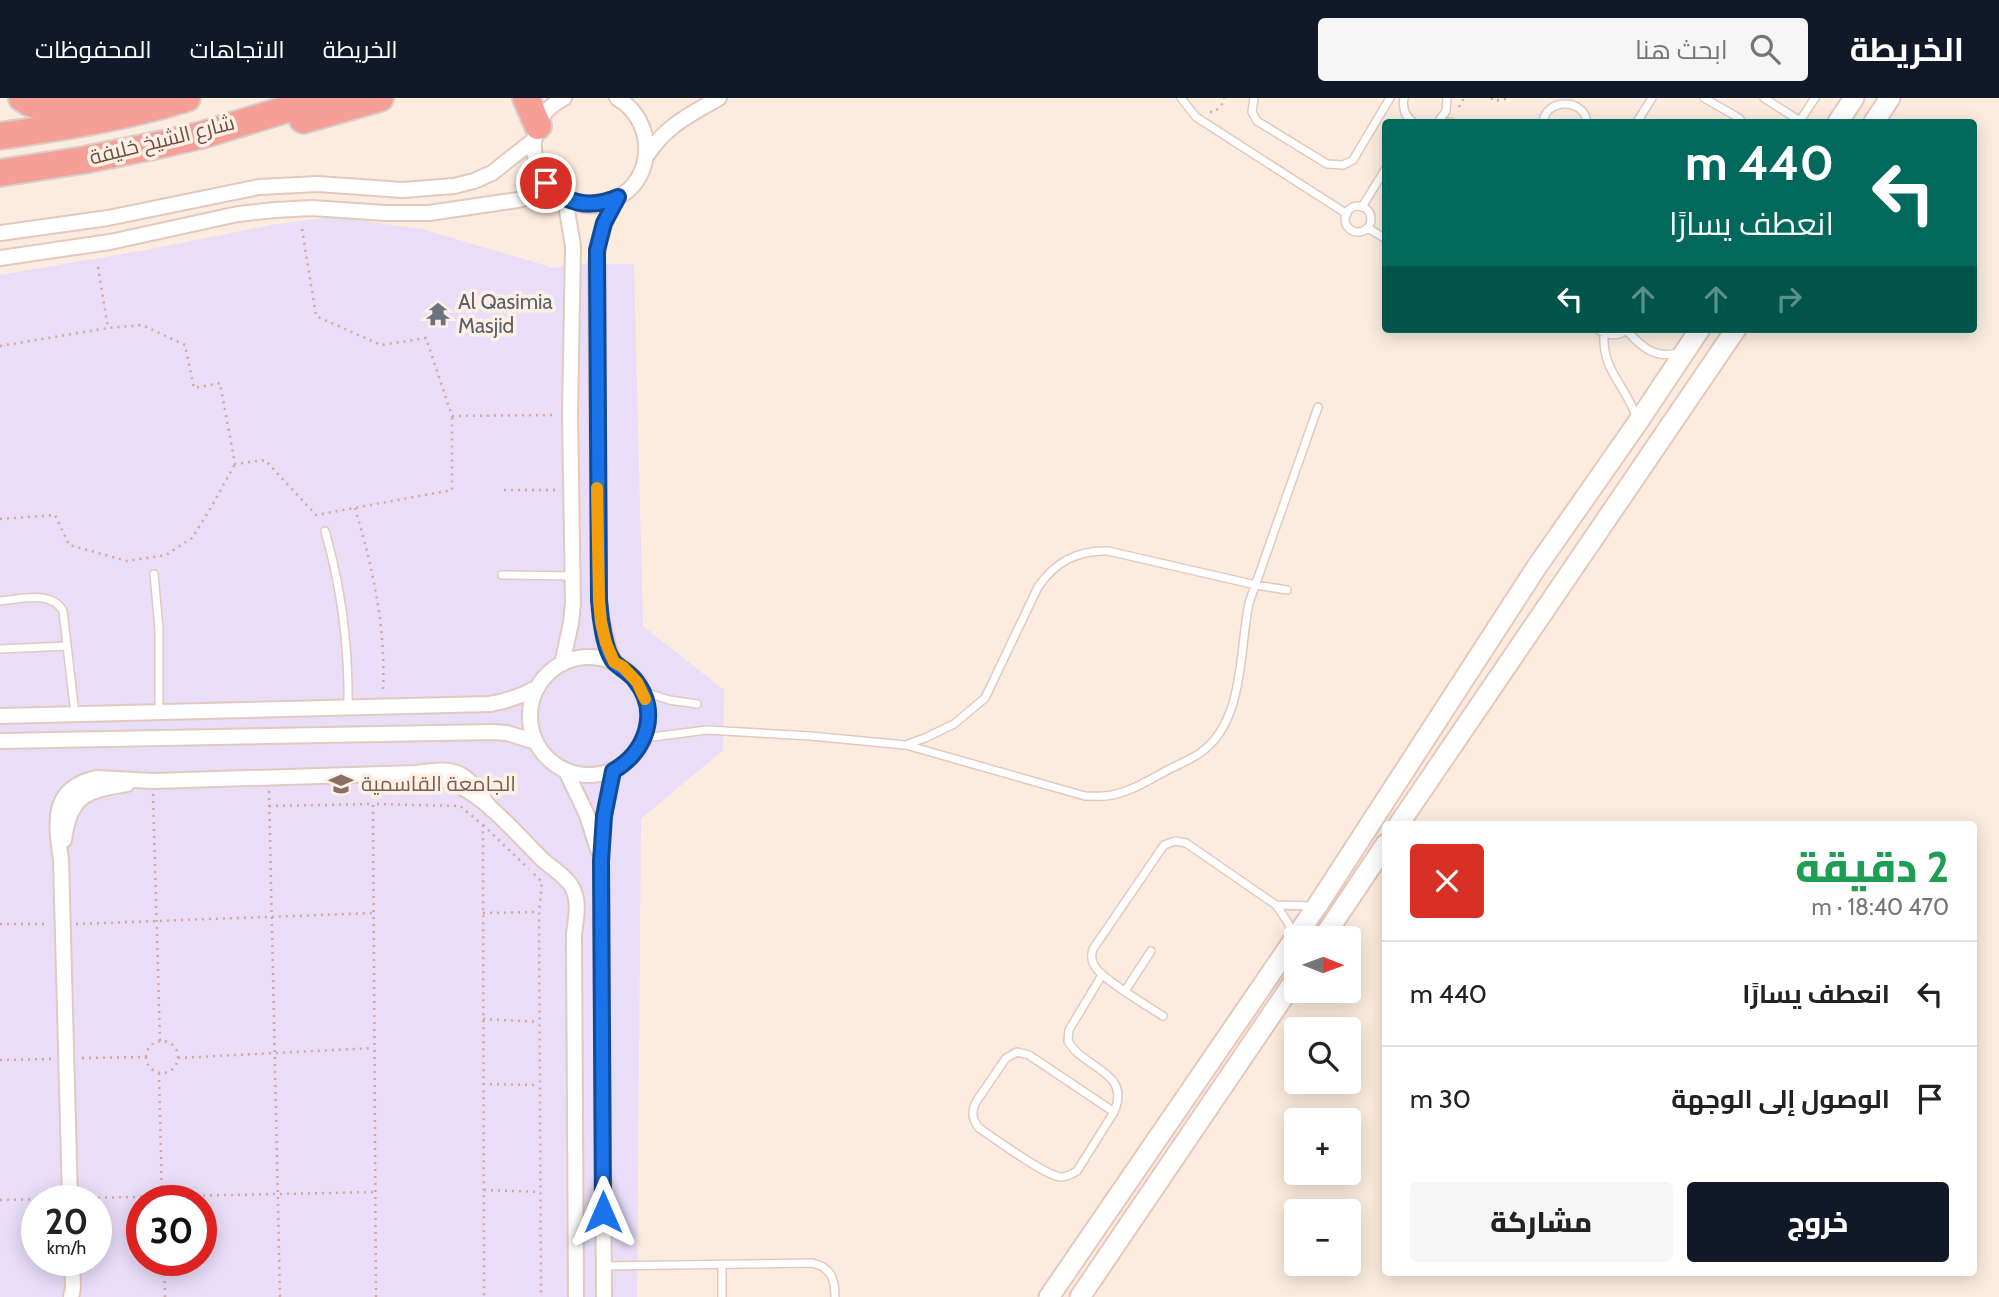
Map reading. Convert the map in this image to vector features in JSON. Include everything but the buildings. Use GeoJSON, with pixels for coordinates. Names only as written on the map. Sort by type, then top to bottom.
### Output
{"type":"FeatureCollection","features":[{"type":"Feature","properties":{"kind":"highway"},"geometry":{"type":"LineString","coordinates":[[22,98],[32,105],[49,109],[100,99],[136,102],[153,108]]}},
{"type":"Feature","properties":{"kind":"highway","name":"شارع الشيخ خليفة"},"geometry":{"type":"LineString","coordinates":[[0,135],[77,124],[187,98]]}},
{"type":"Feature","properties":{"kind":"highway","name":"شارع الشيخ خليفة"},"geometry":{"type":"LineString","coordinates":[[0,173],[202,135],[323,98]]}},
{"type":"Feature","properties":{"kind":"highway"},"geometry":{"type":"LineString","coordinates":[[250,119],[275,123],[300,121],[380,98]]}},
{"type":"Feature","properties":{"kind":"highway"},"geometry":{"type":"LineString","coordinates":[[526,98],[537,132]]}},
{"type":"Feature","properties":{"kind":"main road"},"geometry":{"type":"LineString","coordinates":[[1840,119],[1854,98]]}},
{"type":"Feature","properties":{"kind":"main road"},"geometry":{"type":"LineString","coordinates":[[1876,119],[1890,98]]}},
{"type":"Feature","properties":{"kind":"main road"},"geometry":{"type":"LineString","coordinates":[[1303,926],[1536,568],[1697,333]]}},
{"type":"Feature","properties":{"kind":"main road"},"geometry":{"type":"LineString","coordinates":[[1401,821],[1733,333]]}},
{"type":"Feature","properties":{"kind":"main road"},"geometry":{"type":"LineString","coordinates":[[1331,926],[1382,850]]}},
{"type":"Feature","properties":{"kind":"main road"},"geometry":{"type":"LineString","coordinates":[[1049,1297],[1284,953]]}},
{"type":"Feature","properties":{"kind":"main road"},"geometry":{"type":"LineString","coordinates":[[1080,1297],[1284,996]]}},
{"type":"Feature","properties":{"kind":"street"},"geometry":{"type":"LineString","coordinates":[[0,233],[108,218],[259,187],[318,184],[403,190],[454,186],[492,173],[537,132],[551,108],[564,98]]}},
{"type":"Feature","properties":{"kind":"street"},"geometry":{"type":"LineString","coordinates":[[619,100],[641,98]]}},
{"type":"Feature","properties":{"kind":"street"},"geometry":{"type":"LineString","coordinates":[[646,157],[674,124],[719,98]]}},
{"type":"Feature","properties":{"kind":"street"},"geometry":{"type":"LineString","coordinates":[[537,132],[536,162],[540,173],[560,195],[579,204],[606,203],[629,190],[643,169],[646,157],[644,131],[632,109],[619,100]]}},
{"type":"Feature","properties":{"kind":"street"},"geometry":{"type":"LineString","coordinates":[[0,258],[110,242],[238,214],[312,208],[385,214],[429,213],[560,195]]}},
{"type":"Feature","properties":{"kind":"street"},"geometry":{"type":"LineString","coordinates":[[560,195],[573,246],[570,414],[573,576],[571,624],[562,664]]}},
{"type":"Feature","properties":{"kind":"street"},"geometry":{"type":"LineString","coordinates":[[614,662],[603,632],[599,600],[596,265],[602,229],[618,197]]}},
{"type":"Feature","properties":{"kind":"street"},"geometry":{"type":"LineString","coordinates":[[601,658],[614,662],[630,674],[642,691],[648,714],[644,738],[632,758],[613,771],[582,776],[566,771],[548,759],[532,731],[531,709],[538,687],[544,678],[562,664],[575,659],[601,658]]}},
{"type":"Feature","properties":{"kind":"street"},"geometry":{"type":"LineString","coordinates":[[0,716],[491,704],[523,696],[538,687]]}},
{"type":"Feature","properties":{"kind":"street"},"geometry":{"type":"LineString","coordinates":[[0,741],[492,732],[536,742]]}},
{"type":"Feature","properties":{"kind":"street"},"geometry":{"type":"LineString","coordinates":[[70,1185],[61,859],[57,812],[73,788],[96,778],[153,780],[448,770],[463,775],[473,783],[491,809],[546,863],[566,893],[574,934],[576,1297]]}},
{"type":"Feature","properties":{"kind":"street"},"geometry":{"type":"LineString","coordinates":[[566,771],[587,815],[601,861]]}},
{"type":"Feature","properties":{"kind":"street"},"geometry":{"type":"LineString","coordinates":[[604,1297],[601,861],[604,816],[613,771]]}},
{"type":"Feature","properties":{"kind":"street"},"geometry":{"type":"LineString","coordinates":[[72,1276],[73,1294]]}},
{"type":"Feature","properties":{"kind":"lane"},"geometry":{"type":"LineString","coordinates":[[1181,98],[1196,117],[1347,214]]}},
{"type":"Feature","properties":{"kind":"lane"},"geometry":{"type":"LineString","coordinates":[[1254,98],[1252,112],[1258,121],[1326,164],[1337,166],[1343,166],[1353,160],[1388,101],[1404,99],[1405,113],[1410,119]]}},
{"type":"Feature","properties":{"kind":"lane"},"geometry":{"type":"LineString","coordinates":[[1447,98],[1447,119]]}},
{"type":"Feature","properties":{"kind":"lane"},"geometry":{"type":"LineString","coordinates":[[1639,119],[1652,98]]}},
{"type":"Feature","properties":{"kind":"lane"},"geometry":{"type":"LineString","coordinates":[[1704,98],[1740,119]]}},
{"type":"Feature","properties":{"kind":"lane"},"geometry":{"type":"LineString","coordinates":[[1764,98],[1795,119]]}},
{"type":"Feature","properties":{"kind":"lane"},"geometry":{"type":"LineString","coordinates":[[1801,119],[1815,98]]}},
{"type":"Feature","properties":{"kind":"lane"},"geometry":{"type":"LineString","coordinates":[[1544,119],[1549,106],[1569,100],[1581,106],[1586,119]]}},
{"type":"Feature","properties":{"kind":"lane"},"geometry":{"type":"LineString","coordinates":[[1362,207],[1382,174]]}},
{"type":"Feature","properties":{"kind":"lane"},"geometry":{"type":"LineString","coordinates":[[1355,207],[1362,207],[1369,212],[1371,220],[1368,228],[1359,232],[1351,230],[1346,222],[1347,214],[1355,207]]}},
{"type":"Feature","properties":{"kind":"lane"},"geometry":{"type":"LineString","coordinates":[[1368,228],[1382,237]]}},
{"type":"Feature","properties":{"kind":"lane"},"geometry":{"type":"LineString","coordinates":[[1600,333],[1607,364],[1628,396],[1638,422]]}},
{"type":"Feature","properties":{"kind":"lane"},"geometry":{"type":"LineString","coordinates":[[1630,333],[1652,353],[1668,355],[1688,348]]}},
{"type":"Feature","properties":{"kind":"lane"},"geometry":{"type":"LineString","coordinates":[[644,738],[707,730],[905,745],[1086,796],[1111,796],[1132,789],[1201,752],[1221,731],[1231,711],[1249,603],[1318,407]]}},
{"type":"Feature","properties":{"kind":"lane"},"geometry":{"type":"LineString","coordinates":[[325,531],[345,618],[348,708]]}},
{"type":"Feature","properties":{"kind":"lane"},"geometry":{"type":"LineString","coordinates":[[905,745],[954,724],[985,698],[1038,587],[1054,567],[1074,555],[1108,551],[1287,590]]}},
{"type":"Feature","properties":{"kind":"lane"},"geometry":{"type":"LineString","coordinates":[[154,573],[159,629],[159,712]]}},
{"type":"Feature","properties":{"kind":"lane"},"geometry":{"type":"LineString","coordinates":[[502,575],[573,576]]}},
{"type":"Feature","properties":{"kind":"lane"},"geometry":{"type":"LineString","coordinates":[[0,601],[44,597],[57,602],[63,611],[75,714]]}},
{"type":"Feature","properties":{"kind":"lane"},"geometry":{"type":"LineString","coordinates":[[0,649],[67,646]]}},
{"type":"Feature","properties":{"kind":"lane"},"geometry":{"type":"LineString","coordinates":[[642,691],[669,700],[697,704]]}},
{"type":"Feature","properties":{"kind":"lane"},"geometry":{"type":"LineString","coordinates":[[1163,1016],[1102,975],[1092,963],[1093,949],[1160,849],[1169,842],[1186,843],[1276,905],[1289,926]]}},
{"type":"Feature","properties":{"kind":"lane"},"geometry":{"type":"LineString","coordinates":[[1276,905],[1317,906]]}},
{"type":"Feature","properties":{"kind":"lane"},"geometry":{"type":"LineString","coordinates":[[1125,991],[1151,951]]}},
{"type":"Feature","properties":{"kind":"lane"},"geometry":{"type":"LineString","coordinates":[[1102,975],[1069,1030],[1068,1041],[1075,1051],[1116,1084],[1118,1102],[1114,1112],[1077,1171],[1063,1177],[1047,1172],[979,1128],[972,1116],[976,1102],[1006,1058],[1017,1052],[1029,1055],[1114,1112]]}},
{"type":"Feature","properties":{"kind":"lane"},"geometry":{"type":"LineString","coordinates":[[604,1266],[813,1263],[825,1268],[834,1279],[835,1297]]}},
{"type":"Feature","properties":{"kind":"lane"},"geometry":{"type":"LineString","coordinates":[[722,1265],[722,1297]]}},
{"type":"Feature","properties":{"kind":"path"},"geometry":{"type":"LineString","coordinates":[[1206,110],[1212,113],[1216,111],[1224,98]]}},
{"type":"Feature","properties":{"kind":"path"},"geometry":{"type":"LineString","coordinates":[[1491,98],[1495,101],[1509,98]]}},
{"type":"Feature","properties":{"kind":"path"},"geometry":{"type":"LineString","coordinates":[[235,464],[265,460],[316,514],[452,490],[452,416],[426,338],[381,345],[316,316],[302,229]]}},
{"type":"Feature","properties":{"kind":"path"},"geometry":{"type":"LineString","coordinates":[[98,267],[108,328]]}},
{"type":"Feature","properties":{"kind":"path"},"geometry":{"type":"LineString","coordinates":[[0,346],[142,325],[185,345],[194,388],[220,383],[235,464],[192,538],[166,555],[127,561],[69,545],[55,514],[0,519]]}},
{"type":"Feature","properties":{"kind":"path"},"geometry":{"type":"LineString","coordinates":[[452,416],[570,414]]}},
{"type":"Feature","properties":{"kind":"path"},"geometry":{"type":"LineString","coordinates":[[355,508],[381,613],[382,707]]}},
{"type":"Feature","properties":{"kind":"path"},"geometry":{"type":"LineString","coordinates":[[268,777],[280,1297]]}},
{"type":"Feature","properties":{"kind":"path"},"geometry":{"type":"LineString","coordinates":[[153,780],[160,1041]]}},
{"type":"Feature","properties":{"kind":"path"},"geometry":{"type":"LineString","coordinates":[[373,804],[376,1297]]}},
{"type":"Feature","properties":{"kind":"path"},"geometry":{"type":"LineString","coordinates":[[269,806],[460,806],[542,882],[539,912],[541,1297]]}},
{"type":"Feature","properties":{"kind":"path"},"geometry":{"type":"LineString","coordinates":[[483,825],[484,1297]]}},
{"type":"Feature","properties":{"kind":"path"},"geometry":{"type":"LineString","coordinates":[[483,913],[539,912]]}},
{"type":"Feature","properties":{"kind":"path"},"geometry":{"type":"LineString","coordinates":[[0,924],[373,913]]}},
{"type":"Feature","properties":{"kind":"path"},"geometry":{"type":"LineString","coordinates":[[483,1019],[539,1022]]}},
{"type":"Feature","properties":{"kind":"path"},"geometry":{"type":"LineString","coordinates":[[160,1041],[171,1043],[178,1058],[170,1072],[159,1073],[149,1068],[145,1057],[149,1046],[160,1041]]}},
{"type":"Feature","properties":{"kind":"path"},"geometry":{"type":"LineString","coordinates":[[178,1058],[374,1048]]}},
{"type":"Feature","properties":{"kind":"path"},"geometry":{"type":"LineString","coordinates":[[159,1073],[162,1185]]}},
{"type":"Feature","properties":{"kind":"path"},"geometry":{"type":"LineString","coordinates":[[483,1084],[539,1085]]}},
{"type":"Feature","properties":{"kind":"path"},"geometry":{"type":"LineString","coordinates":[[484,1190],[540,1192]]}},
{"type":"Feature","properties":{"kind":"path"},"geometry":{"type":"LineString","coordinates":[[217,1196],[375,1192]]}},
{"type":"Feature","properties":{"kind":"path"},"geometry":{"type":"LineString","coordinates":[[0,1200],[21,1200]]}},
{"type":"Feature","properties":{"kind":"path"},"geometry":{"type":"LineString","coordinates":[[164,1276],[164,1297]]}},
{"type":"Feature","properties":{"kind":"shaded area","name":"الجامعة القاسمية"},"geometry":{"type":"Polygon","coordinates":[[[333,217],[422,229],[554,268],[573,264],[634,264],[643,626],[724,690],[723,750],[641,819],[637,1297],[0,1297],[0,275],[276,224],[333,217]]]}},
{"type":"Feature","properties":{"kind":"slow traffic"},"geometry":{"type":"LineString","coordinates":[[597,488],[601,622],[614,662],[623,667],[637,682],[645,699]]}},
{"type":"Feature","properties":{"kind":"place","name":"Al Qasimia Masjid"},"geometry":{"type":"Point","coordinates":[438,314]}},
{"type":"Feature","properties":{"kind":"place","name":"الجامعة القاسمية"},"geometry":{"type":"Point","coordinates":[341,784]}},
{"type":"Feature","properties":{"kind":"route"},"geometry":{"type":"LineString","coordinates":[[546,183],[559,196],[579,204],[606,203],[618,197],[604,223],[596,265],[599,600],[606,643],[614,662],[623,667],[637,682],[648,714],[644,738],[639,748],[632,758],[613,771],[604,816],[601,861],[603,1212]]}}]}
